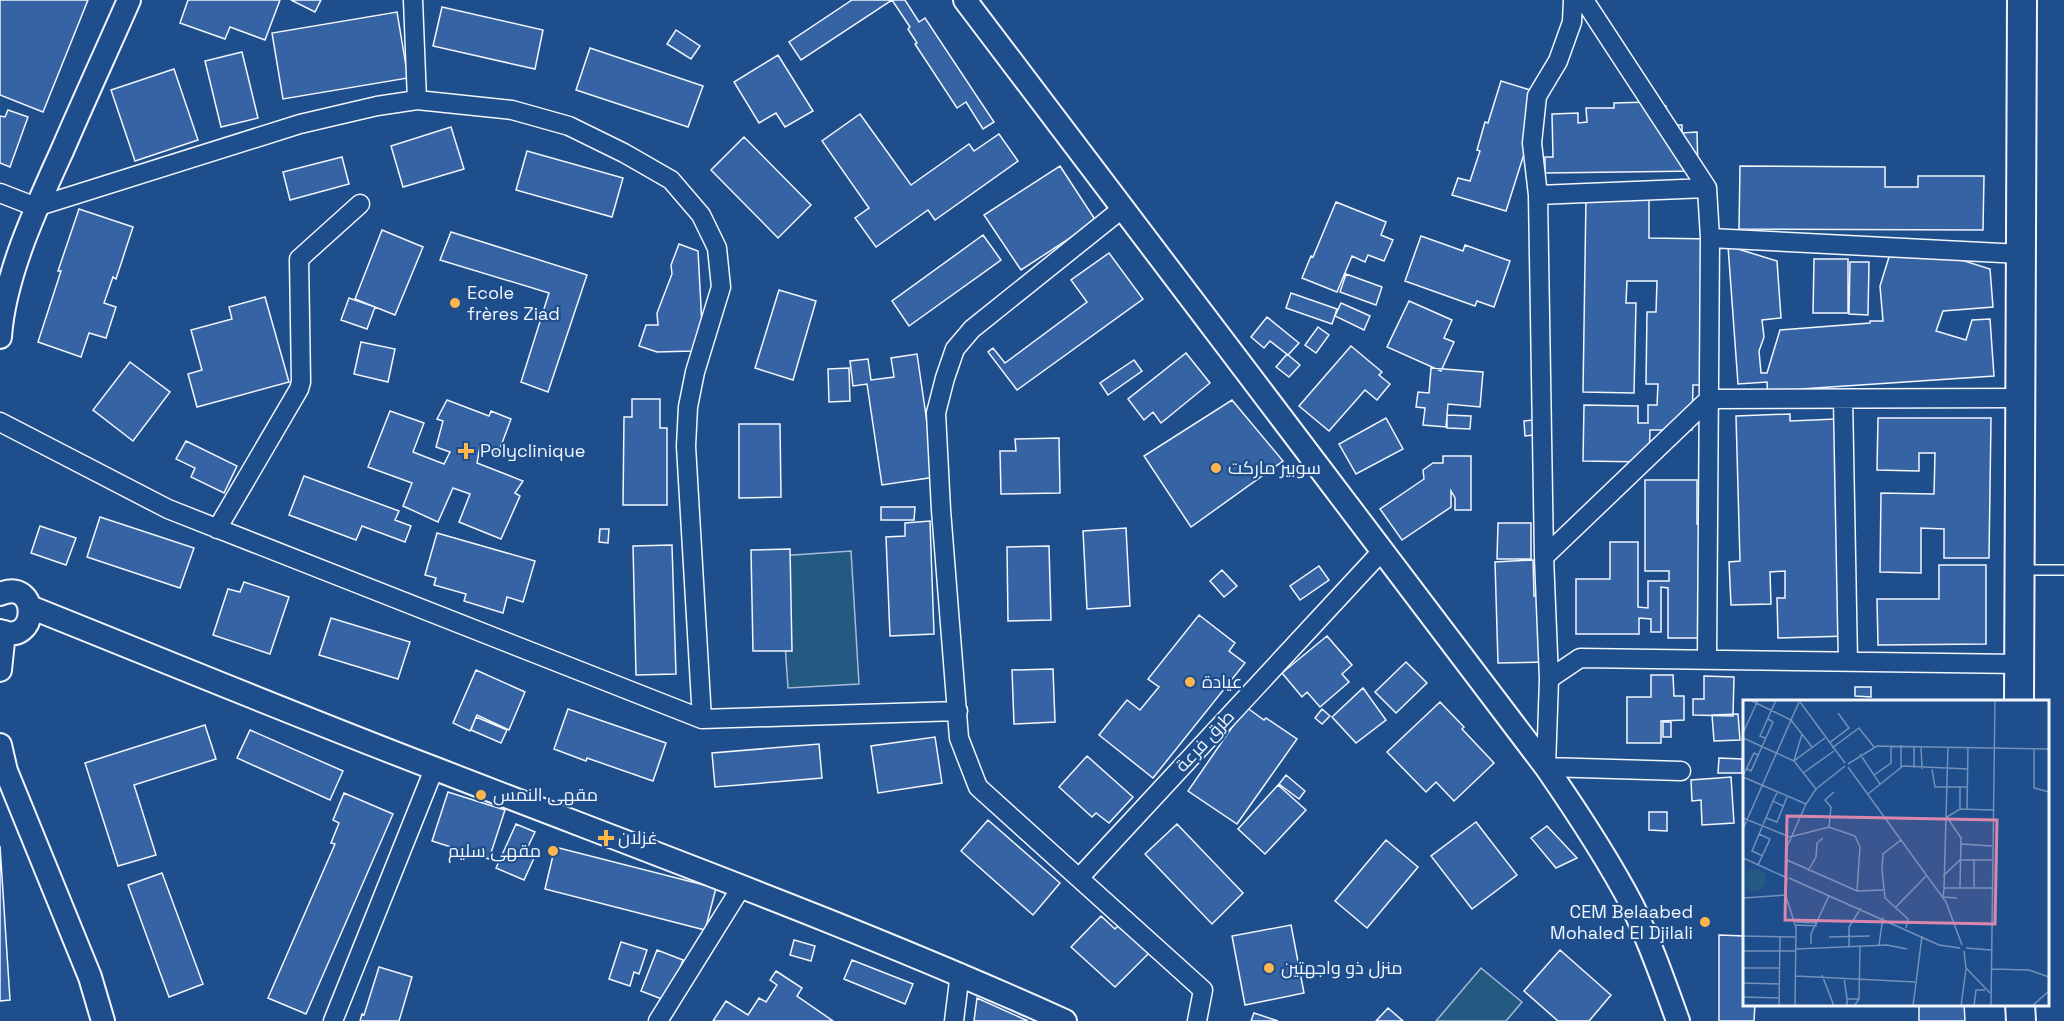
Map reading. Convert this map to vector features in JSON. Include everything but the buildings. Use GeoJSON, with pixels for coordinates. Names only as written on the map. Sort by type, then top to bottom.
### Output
{"type":"FeatureCollection","features":[{"type":"Feature","properties":{"kind":"main road"},"geometry":{"type":"LineString","coordinates":[[2019,700],[2022,0]]}},
{"type":"Feature","properties":{"kind":"street"},"geometry":{"type":"LineString","coordinates":[[0,337],[6,295],[36,207],[129,0]]}},
{"type":"Feature","properties":{"kind":"street"},"geometry":{"type":"LineString","coordinates":[[413,0],[417,100]]}},
{"type":"Feature","properties":{"kind":"street"},"geometry":{"type":"LineString","coordinates":[[965,0],[1546,767],[1606,858],[1632,905],[1654,954],[1678,1021]]}},
{"type":"Feature","properties":{"kind":"street"},"geometry":{"type":"LineString","coordinates":[[1546,767],[1549,679],[1544,557],[1538,195],[1532,143],[1538,96],[1558,61],[1572,22],[1573,0]]}},
{"type":"Feature","properties":{"kind":"street"},"geometry":{"type":"LineString","coordinates":[[1584,0],[1707,188],[1710,238],[1707,659]]}},
{"type":"Feature","properties":{"kind":"street"},"geometry":{"type":"LineString","coordinates":[[0,193],[36,207],[300,124],[377,106],[417,100],[512,110],[569,126],[624,153],[671,180],[701,215],[717,248],[722,287],[695,372],[688,406],[686,446],[702,719]]}},
{"type":"Feature","properties":{"kind":"street"},"geometry":{"type":"LineString","coordinates":[[1538,195],[1707,188]]}},
{"type":"Feature","properties":{"kind":"street"},"geometry":{"type":"LineString","coordinates":[[217,529],[299,389],[301,382],[299,259],[360,204]]}},
{"type":"Feature","properties":{"kind":"street"},"geometry":{"type":"LineString","coordinates":[[1123,208],[972,329],[955,349],[945,378],[936,413],[959,738],[978,787],[1203,990],[1197,1021]]}},
{"type":"Feature","properties":{"kind":"street"},"geometry":{"type":"LineString","coordinates":[[1710,238],[2021,254]]}},
{"type":"Feature","properties":{"kind":"street"},"geometry":{"type":"LineString","coordinates":[[1544,557],[1709,399],[2020,398]]}},
{"type":"Feature","properties":{"kind":"street"},"geometry":{"type":"LineString","coordinates":[[1843,399],[1848,661]]}},
{"type":"Feature","properties":{"kind":"street"},"geometry":{"type":"LineString","coordinates":[[0,422],[168,509],[702,719],[958,711]]}},
{"type":"Feature","properties":{"kind":"street","name":"طرق فرعة"},"geometry":{"type":"LineString","coordinates":[[1079,878],[1381,552]]}},
{"type":"Feature","properties":{"kind":"street"},"geometry":{"type":"LineString","coordinates":[[2,587],[21,594],[30,607],[434,769],[742,886],[960,973],[1065,1021]]}},
{"type":"Feature","properties":{"kind":"street"},"geometry":{"type":"LineString","coordinates":[[0,670],[2,632],[16,632],[22,629],[30,619],[30,607]]}},
{"type":"Feature","properties":{"kind":"street"},"geometry":{"type":"LineString","coordinates":[[1549,679],[1580,658],[2019,664]]}},
{"type":"Feature","properties":{"kind":"street"},"geometry":{"type":"LineString","coordinates":[[0,746],[3,772],[90,977],[103,1021]]}},
{"type":"Feature","properties":{"kind":"street"},"geometry":{"type":"LineString","coordinates":[[1546,767],[1681,771]]}},
{"type":"Feature","properties":{"kind":"street"},"geometry":{"type":"LineString","coordinates":[[333,1021],[434,769]]}},
{"type":"Feature","properties":{"kind":"street"},"geometry":{"type":"LineString","coordinates":[[658,1021],[742,886]]}},
{"type":"Feature","properties":{"kind":"street"},"geometry":{"type":"LineString","coordinates":[[954,1021],[960,973]]}},
{"type":"Feature","properties":{"kind":"lane"},"geometry":{"type":"LineString","coordinates":[[2019,570],[2064,570]]}},
{"type":"Feature","properties":{"kind":"shaded area"},"geometry":{"type":"Polygon","coordinates":[[[851,551],[859,684],[788,688],[779,556],[851,551]]]}},
{"type":"Feature","properties":{"kind":"shaded area"},"geometry":{"type":"Polygon","coordinates":[[[1481,968],[1522,1002],[1506,1021],[1436,1021],[1481,968]]]}},
{"type":"Feature","properties":{"kind":"place","name":"Ecole frères Ziad"},"geometry":{"type":"Point","coordinates":[455,303]}},
{"type":"Feature","properties":{"kind":"place","name":"Polyclinique"},"geometry":{"type":"Point","coordinates":[466,451]}},
{"type":"Feature","properties":{"kind":"place","name":"سوبير ماركت"},"geometry":{"type":"Point","coordinates":[1216,468]}},
{"type":"Feature","properties":{"kind":"place","name":"عيادة"},"geometry":{"type":"Point","coordinates":[1190,682]}},
{"type":"Feature","properties":{"kind":"place","name":"مقهى النمس"},"geometry":{"type":"Point","coordinates":[481,795]}},
{"type":"Feature","properties":{"kind":"place","name":"غزلان"},"geometry":{"type":"Point","coordinates":[606,838]}},
{"type":"Feature","properties":{"kind":"place","name":"مقهى سليم"},"geometry":{"type":"Point","coordinates":[553,851]}},
{"type":"Feature","properties":{"kind":"place","name":"CEM Belaabed Mohaled El Djilali"},"geometry":{"type":"Point","coordinates":[1705,922]}},
{"type":"Feature","properties":{"kind":"place","name":"منزل ذو واجهتين"},"geometry":{"type":"Point","coordinates":[1269,968]}}]}
